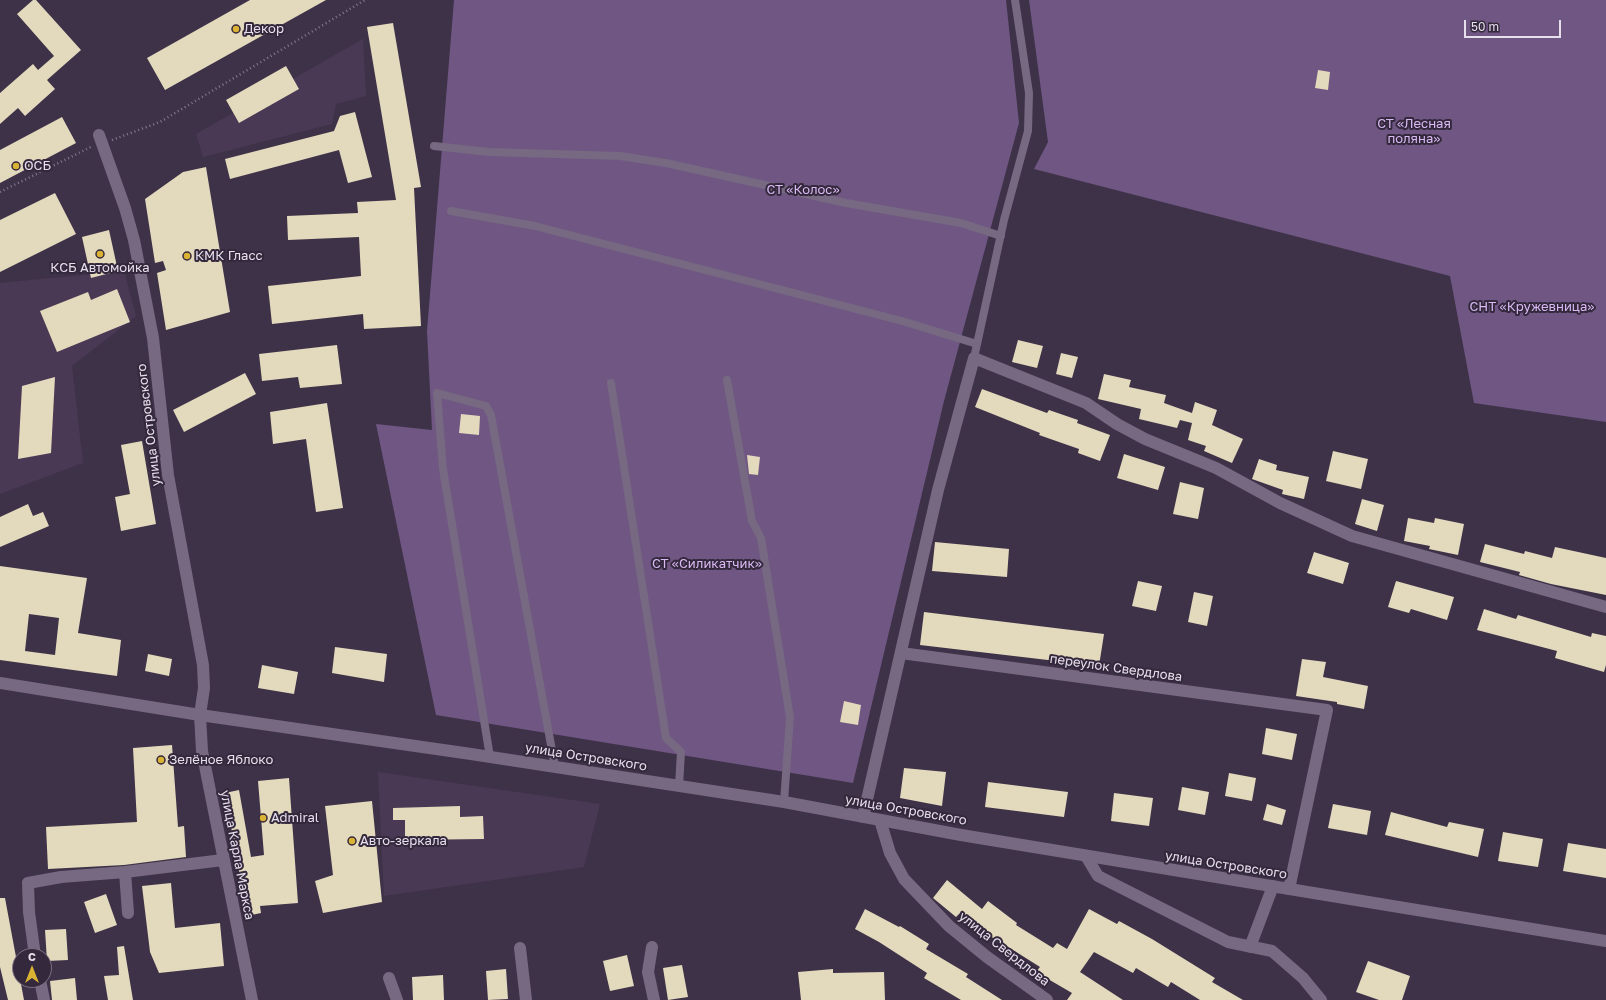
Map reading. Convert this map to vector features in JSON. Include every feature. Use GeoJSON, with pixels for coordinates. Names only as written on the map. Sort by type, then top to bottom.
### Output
{"type":"FeatureCollection","features":[{"type":"Feature","properties":{"kind":"street","name":"улица Островского"},"geometry":{"type":"LineString","coordinates":[[101,140],[125,208],[134,240],[153,338],[168,475],[203,665],[204,688],[200,715]]}},
{"type":"Feature","properties":{"kind":"street"},"geometry":{"type":"LineString","coordinates":[[863,817],[938,490],[974,358],[1086,403],[1117,424],[1145,439],[1216,468],[1280,503],[1352,536],[1606,607]]}},
{"type":"Feature","properties":{"kind":"street","name":"переулок Свердлова"},"geometry":{"type":"LineString","coordinates":[[901,653],[1327,710],[1289,889]]}},
{"type":"Feature","properties":{"kind":"street","name":"улица Островского"},"geometry":{"type":"LineString","coordinates":[[0,683],[200,715],[784,802],[1086,856],[1606,941]]}},
{"type":"Feature","properties":{"kind":"street","name":"улица Карла Маркса"},"geometry":{"type":"LineString","coordinates":[[200,715],[202,751],[252,1000]]}},
{"type":"Feature","properties":{"kind":"street","name":"улица Свердлова"},"geometry":{"type":"LineString","coordinates":[[880,820],[890,853],[904,879],[949,926],[987,957],[1048,1000]]}},
{"type":"Feature","properties":{"kind":"street"},"geometry":{"type":"LineString","coordinates":[[1086,856],[1098,876],[1228,942],[1272,951],[1303,978],[1321,1000]]}},
{"type":"Feature","properties":{"kind":"street"},"geometry":{"type":"LineString","coordinates":[[34,948],[29,912],[28,883],[61,877],[125,872],[223,860]]}},
{"type":"Feature","properties":{"kind":"street"},"geometry":{"type":"LineString","coordinates":[[125,872],[128,914]]}},
{"type":"Feature","properties":{"kind":"street"},"geometry":{"type":"LineString","coordinates":[[1250,947],[1273,886]]}},
{"type":"Feature","properties":{"kind":"street"},"geometry":{"type":"LineString","coordinates":[[652,947],[648,972],[654,1000]]}},
{"type":"Feature","properties":{"kind":"street"},"geometry":{"type":"LineString","coordinates":[[520,948],[526,1000]]}},
{"type":"Feature","properties":{"kind":"street"},"geometry":{"type":"LineString","coordinates":[[389,978],[397,1000]]}},
{"type":"Feature","properties":{"kind":"street"},"geometry":{"type":"LineString","coordinates":[[42,988],[44,1000]]}},
{"type":"Feature","properties":{"kind":"lane"},"geometry":{"type":"LineString","coordinates":[[974,358],[1001,236],[1028,131],[1029,93],[1015,0]]}},
{"type":"Feature","properties":{"kind":"lane"},"geometry":{"type":"LineString","coordinates":[[434,146],[489,152],[620,156],[666,163],[831,200],[961,224],[1001,236]]}},
{"type":"Feature","properties":{"kind":"lane"},"geometry":{"type":"LineString","coordinates":[[451,211],[550,230],[894,319],[977,344]]}},
{"type":"Feature","properties":{"kind":"lane"},"geometry":{"type":"LineString","coordinates":[[727,380],[752,521],[761,538],[790,717],[784,802]]}},
{"type":"Feature","properties":{"kind":"lane"},"geometry":{"type":"LineString","coordinates":[[611,383],[666,738],[681,752],[679,786]]}},
{"type":"Feature","properties":{"kind":"lane"},"geometry":{"type":"LineString","coordinates":[[490,757],[443,469],[437,393],[486,406],[491,415],[555,767]]}},
{"type":"Feature","properties":{"kind":"path"},"geometry":{"type":"LineString","coordinates":[[0,192],[90,148],[101,140],[160,122],[365,0]]}},
{"type":"Feature","properties":{"kind":"shaded area"},"geometry":{"type":"Polygon","coordinates":[[[363,39],[366,96],[336,104],[332,124],[203,157],[196,134],[363,39]]]}},
{"type":"Feature","properties":{"kind":"shaded area"},"geometry":{"type":"Polygon","coordinates":[[[124,271],[136,316],[72,366],[83,463],[0,494],[0,283],[124,271]]]}},
{"type":"Feature","properties":{"kind":"shaded area"},"geometry":{"type":"Polygon","coordinates":[[[378,772],[600,804],[584,867],[384,896],[378,772]]]}},
{"type":"Feature","properties":{"kind":"green space"},"geometry":{"type":"Polygon","coordinates":[[[454,0],[1006,0],[1019,123],[944,401],[853,783],[436,715],[376,424],[432,430],[427,331],[454,0]]]}},
{"type":"Feature","properties":{"kind":"green space","name":"СТ «Лесная поляна»"},"geometry":{"type":"Polygon","coordinates":[[[1029,0],[1606,0],[1606,422],[1474,403],[1450,276],[1034,169],[1048,142],[1029,0]]]}},
{"type":"Feature","properties":{"kind":"building"},"geometry":{"type":"Polygon","coordinates":[[[33,0],[36,0],[81,50],[47,80],[55,89],[25,116],[18,108],[0,124],[0,93],[33,64],[38,70],[54,56],[17,14],[33,0]]]}},
{"type":"Feature","properties":{"kind":"building","name":"Декор"},"geometry":{"type":"Polygon","coordinates":[[[250,0],[326,0],[165,90],[147,58],[250,0]]]}},
{"type":"Feature","properties":{"kind":"building"},"geometry":{"type":"Polygon","coordinates":[[[393,23],[421,187],[414,188],[421,326],[364,329],[363,314],[272,324],[268,286],[361,276],[359,237],[288,240],[287,216],[358,213],[357,202],[396,200],[367,27],[393,23]]]}},
{"type":"Feature","properties":{"kind":"building"},"geometry":{"type":"Polygon","coordinates":[[[286,66],[299,89],[239,123],[226,100],[286,66]]]}},
{"type":"Feature","properties":{"kind":"building"},"geometry":{"type":"Polygon","coordinates":[[[1318,70],[1330,72],[1328,90],[1315,88],[1318,70]]]}},
{"type":"Feature","properties":{"kind":"building"},"geometry":{"type":"Polygon","coordinates":[[[355,112],[372,177],[348,183],[339,150],[230,179],[225,159],[334,131],[340,116],[355,112]]]}},
{"type":"Feature","properties":{"kind":"building","name":"ОСБ"},"geometry":{"type":"Polygon","coordinates":[[[62,117],[76,143],[0,183],[0,150],[62,117]]]}},
{"type":"Feature","properties":{"kind":"building","name":"КМК Гласс"},"geometry":{"type":"Polygon","coordinates":[[[206,167],[230,312],[166,330],[157,273],[166,270],[163,261],[155,263],[145,199],[183,172],[206,167]]]}},
{"type":"Feature","properties":{"kind":"building"},"geometry":{"type":"Polygon","coordinates":[[[55,193],[76,234],[0,272],[0,220],[55,193]]]}},
{"type":"Feature","properties":{"kind":"building","name":"КСБ Автомойка"},"geometry":{"type":"Polygon","coordinates":[[[109,230],[118,271],[91,278],[82,237],[109,230]]]}},
{"type":"Feature","properties":{"kind":"building"},"geometry":{"type":"Polygon","coordinates":[[[117,289],[130,322],[57,352],[40,311],[88,292],[91,300],[117,289]]]}},
{"type":"Feature","properties":{"kind":"building"},"geometry":{"type":"Polygon","coordinates":[[[1018,340],[1043,346],[1037,368],[1012,362],[1018,340]]]}},
{"type":"Feature","properties":{"kind":"building"},"geometry":{"type":"Polygon","coordinates":[[[337,345],[342,384],[300,388],[298,377],[262,381],[259,354],[337,345]]]}},
{"type":"Feature","properties":{"kind":"building"},"geometry":{"type":"Polygon","coordinates":[[[1061,353],[1078,357],[1072,378],[1056,374],[1061,353]]]}},
{"type":"Feature","properties":{"kind":"building"},"geometry":{"type":"Polygon","coordinates":[[[245,373],[256,394],[184,432],[173,410],[245,373]]]}},
{"type":"Feature","properties":{"kind":"building"},"geometry":{"type":"Polygon","coordinates":[[[1104,374],[1131,380],[1129,387],[1166,395],[1164,403],[1192,413],[1195,402],[1217,410],[1212,425],[1243,439],[1232,463],[1204,451],[1206,446],[1188,440],[1192,423],[1180,420],[1177,428],[1139,419],[1141,409],[1098,399],[1104,374]]]}},
{"type":"Feature","properties":{"kind":"building"},"geometry":{"type":"Polygon","coordinates":[[[55,377],[51,453],[18,459],[22,386],[55,377]]]}},
{"type":"Feature","properties":{"kind":"building"},"geometry":{"type":"Polygon","coordinates":[[[982,389],[1047,413],[1049,410],[1078,420],[1077,423],[1110,435],[1100,461],[1078,453],[1079,449],[1039,435],[1040,433],[975,407],[982,389]]]}},
{"type":"Feature","properties":{"kind":"building"},"geometry":{"type":"Polygon","coordinates":[[[327,403],[343,508],[316,512],[306,439],[273,444],[270,412],[327,403]]]}},
{"type":"Feature","properties":{"kind":"building"},"geometry":{"type":"Polygon","coordinates":[[[461,414],[480,416],[479,435],[459,433],[461,414]]]}},
{"type":"Feature","properties":{"kind":"building"},"geometry":{"type":"Polygon","coordinates":[[[142,441],[156,524],[121,531],[115,497],[130,494],[121,445],[142,441]]]}},
{"type":"Feature","properties":{"kind":"building"},"geometry":{"type":"Polygon","coordinates":[[[1333,451],[1368,459],[1361,489],[1326,481],[1333,451]]]}},
{"type":"Feature","properties":{"kind":"building"},"geometry":{"type":"Polygon","coordinates":[[[1124,454],[1165,467],[1158,490],[1117,478],[1124,454]]]}},
{"type":"Feature","properties":{"kind":"building"},"geometry":{"type":"Polygon","coordinates":[[[747,455],[760,457],[758,475],[749,474],[747,455]]]}},
{"type":"Feature","properties":{"kind":"building"},"geometry":{"type":"Polygon","coordinates":[[[1259,459],[1277,465],[1276,470],[1309,477],[1304,499],[1282,494],[1283,490],[1252,479],[1259,459]]]}},
{"type":"Feature","properties":{"kind":"building"},"geometry":{"type":"Polygon","coordinates":[[[1180,482],[1204,488],[1198,519],[1173,514],[1180,482]]]}},
{"type":"Feature","properties":{"kind":"building"},"geometry":{"type":"Polygon","coordinates":[[[1362,499],[1384,505],[1377,531],[1355,524],[1362,499]]]}},
{"type":"Feature","properties":{"kind":"building"},"geometry":{"type":"Polygon","coordinates":[[[28,504],[33,516],[43,512],[49,526],[0,547],[0,517],[28,504]]]}},
{"type":"Feature","properties":{"kind":"building"},"geometry":{"type":"Polygon","coordinates":[[[1408,518],[1434,523],[1435,518],[1464,524],[1458,555],[1429,549],[1430,546],[1404,541],[1408,518]]]}},
{"type":"Feature","properties":{"kind":"building"},"geometry":{"type":"Polygon","coordinates":[[[935,542],[1009,549],[1007,577],[932,571],[935,542]]]}},
{"type":"Feature","properties":{"kind":"building"},"geometry":{"type":"Polygon","coordinates":[[[1485,544],[1524,554],[1525,551],[1552,558],[1555,547],[1606,558],[1606,595],[1551,584],[1519,575],[1520,572],[1480,562],[1485,544]]]}},
{"type":"Feature","properties":{"kind":"building"},"geometry":{"type":"Polygon","coordinates":[[[1314,552],[1349,563],[1343,584],[1307,573],[1314,552]]]}},
{"type":"Feature","properties":{"kind":"building"},"geometry":{"type":"Polygon","coordinates":[[[0,566],[87,578],[78,633],[121,640],[117,676],[0,660],[0,566]],[[29,614],[25,651],[55,655],[59,618],[29,614]]]}},
{"type":"Feature","properties":{"kind":"building"},"geometry":{"type":"Polygon","coordinates":[[[1138,581],[1162,586],[1156,611],[1132,606],[1138,581]]]}},
{"type":"Feature","properties":{"kind":"building"},"geometry":{"type":"Polygon","coordinates":[[[1396,581],[1454,597],[1447,620],[1411,609],[1409,613],[1388,607],[1396,581]]]}},
{"type":"Feature","properties":{"kind":"building"},"geometry":{"type":"Polygon","coordinates":[[[1194,592],[1213,596],[1207,626],[1188,622],[1194,592]]]}},
{"type":"Feature","properties":{"kind":"building"},"geometry":{"type":"Polygon","coordinates":[[[1484,609],[1516,619],[1518,615],[1591,637],[1592,633],[1606,636],[1606,665],[1604,672],[1555,658],[1557,651],[1477,630],[1484,609]]]}},
{"type":"Feature","properties":{"kind":"building"},"geometry":{"type":"Polygon","coordinates":[[[924,612],[1104,634],[1099,666],[920,645],[924,612]]]}},
{"type":"Feature","properties":{"kind":"building"},"geometry":{"type":"Polygon","coordinates":[[[335,647],[387,654],[384,682],[332,673],[335,647]]]}},
{"type":"Feature","properties":{"kind":"building"},"geometry":{"type":"Polygon","coordinates":[[[148,654],[172,659],[169,676],[145,671],[148,654]]]}},
{"type":"Feature","properties":{"kind":"building"},"geometry":{"type":"Polygon","coordinates":[[[1302,659],[1326,662],[1323,677],[1368,686],[1364,709],[1337,704],[1337,702],[1296,696],[1302,659]]]}},
{"type":"Feature","properties":{"kind":"building"},"geometry":{"type":"Polygon","coordinates":[[[262,665],[298,672],[294,694],[258,688],[262,665]]]}},
{"type":"Feature","properties":{"kind":"building"},"geometry":{"type":"Polygon","coordinates":[[[844,701],[861,705],[858,725],[840,722],[844,701]]]}},
{"type":"Feature","properties":{"kind":"building"},"geometry":{"type":"Polygon","coordinates":[[[1266,728],[1297,734],[1292,760],[1262,754],[1266,728]]]}},
{"type":"Feature","properties":{"kind":"building"},"geometry":{"type":"Polygon","coordinates":[[[172,745],[178,827],[184,826],[186,857],[124,865],[48,869],[46,827],[137,822],[133,748],[172,745]]]}},
{"type":"Feature","properties":{"kind":"building"},"geometry":{"type":"Polygon","coordinates":[[[904,768],[946,772],[942,806],[900,798],[904,768]]]}},
{"type":"Feature","properties":{"kind":"building"},"geometry":{"type":"Polygon","coordinates":[[[1229,773],[1256,778],[1252,801],[1225,796],[1229,773]]]}},
{"type":"Feature","properties":{"kind":"building"},"geometry":{"type":"Polygon","coordinates":[[[289,778],[298,903],[260,906],[261,913],[247,916],[225,793],[239,790],[251,857],[264,855],[258,781],[289,778]]]}},
{"type":"Feature","properties":{"kind":"building"},"geometry":{"type":"Polygon","coordinates":[[[988,782],[1068,792],[1064,817],[985,807],[988,782]]]}},
{"type":"Feature","properties":{"kind":"building"},"geometry":{"type":"Polygon","coordinates":[[[1182,787],[1209,792],[1205,815],[1178,810],[1182,787]]]}},
{"type":"Feature","properties":{"kind":"building"},"geometry":{"type":"Polygon","coordinates":[[[1114,793],[1153,798],[1149,826],[1111,821],[1114,793]]]}},
{"type":"Feature","properties":{"kind":"building","name":"Авто-зеркала"},"geometry":{"type":"Polygon","coordinates":[[[372,801],[382,902],[323,913],[315,881],[333,875],[325,806],[372,801]]]}},
{"type":"Feature","properties":{"kind":"building"},"geometry":{"type":"Polygon","coordinates":[[[1267,804],[1286,810],[1282,825],[1263,820],[1267,804]]]}},
{"type":"Feature","properties":{"kind":"building"},"geometry":{"type":"Polygon","coordinates":[[[1333,804],[1371,811],[1367,835],[1328,828],[1333,804]]]}},
{"type":"Feature","properties":{"kind":"building"},"geometry":{"type":"Polygon","coordinates":[[[460,806],[460,817],[483,816],[484,839],[405,840],[405,820],[393,820],[393,808],[460,806]]]}},
{"type":"Feature","properties":{"kind":"building"},"geometry":{"type":"Polygon","coordinates":[[[1391,812],[1447,827],[1449,822],[1484,829],[1478,857],[1385,835],[1391,812]]]}},
{"type":"Feature","properties":{"kind":"building"},"geometry":{"type":"Polygon","coordinates":[[[1503,832],[1543,839],[1538,867],[1498,861],[1503,832]]]}},
{"type":"Feature","properties":{"kind":"building"},"geometry":{"type":"Polygon","coordinates":[[[1568,843],[1606,849],[1606,878],[1563,871],[1568,843]]]}},
{"type":"Feature","properties":{"kind":"building"},"geometry":{"type":"Polygon","coordinates":[[[947,880],[982,909],[988,901],[1017,923],[1016,925],[1053,948],[1057,943],[1067,949],[1089,909],[1117,924],[1119,921],[1152,939],[1215,978],[1212,982],[1243,1000],[1200,1000],[1171,982],[1168,987],[1136,968],[1133,973],[1094,952],[1080,972],[1123,1000],[1067,1000],[1072,993],[1036,972],[1040,967],[1002,943],[1001,944],[960,913],[956,917],[933,898],[947,880]]]}},
{"type":"Feature","properties":{"kind":"building"},"geometry":{"type":"Polygon","coordinates":[[[171,883],[175,928],[220,923],[224,966],[159,973],[150,952],[142,886],[171,883]]]}},
{"type":"Feature","properties":{"kind":"building"},"geometry":{"type":"Polygon","coordinates":[[[106,894],[117,925],[95,933],[84,902],[106,894]]]}},
{"type":"Feature","properties":{"kind":"building"},"geometry":{"type":"Polygon","coordinates":[[[0,898],[5,898],[14,948],[12,948],[12,988],[22,988],[24,1000],[8,1000],[0,967],[0,898]]]}},
{"type":"Feature","properties":{"kind":"building"},"geometry":{"type":"Polygon","coordinates":[[[865,909],[899,927],[900,926],[929,944],[926,949],[968,974],[966,977],[1002,1000],[961,1000],[924,978],[927,973],[879,942],[855,929],[865,909]]]}},
{"type":"Feature","properties":{"kind":"building"},"geometry":{"type":"Polygon","coordinates":[[[66,929],[68,960],[52,961],[52,948],[46,948],[45,930],[66,929]]]}},
{"type":"Feature","properties":{"kind":"building"},"geometry":{"type":"Polygon","coordinates":[[[124,946],[133,1000],[108,1000],[104,976],[119,975],[117,947],[124,946]]]}},
{"type":"Feature","properties":{"kind":"building"},"geometry":{"type":"Polygon","coordinates":[[[627,955],[634,986],[610,991],[603,961],[627,955]]]}},
{"type":"Feature","properties":{"kind":"building"},"geometry":{"type":"Polygon","coordinates":[[[1368,961],[1410,976],[1402,1000],[1379,1000],[1356,992],[1368,961]]]}},
{"type":"Feature","properties":{"kind":"building"},"geometry":{"type":"Polygon","coordinates":[[[682,965],[688,997],[668,1000],[663,968],[682,965]]]}},
{"type":"Feature","properties":{"kind":"building"},"geometry":{"type":"Polygon","coordinates":[[[506,969],[508,999],[488,1000],[486,971],[506,969]]]}},
{"type":"Feature","properties":{"kind":"building"},"geometry":{"type":"Polygon","coordinates":[[[833,969],[833,973],[884,972],[885,1000],[801,1000],[798,972],[833,969]]]}},
{"type":"Feature","properties":{"kind":"building"},"geometry":{"type":"Polygon","coordinates":[[[443,975],[444,1000],[413,1000],[412,977],[443,975]]]}},
{"type":"Feature","properties":{"kind":"building"},"geometry":{"type":"Polygon","coordinates":[[[75,978],[77,1000],[52,1000],[51,988],[52,988],[52,981],[75,978]]]}},
{"type":"Feature","properties":{"kind":"place","name":"Декор"},"geometry":{"type":"Point","coordinates":[236,29]}},
{"type":"Feature","properties":{"kind":"place","name":"ОСБ"},"geometry":{"type":"Point","coordinates":[16,166]}},
{"type":"Feature","properties":{"kind":"place","name":"КСБ Автомойка"},"geometry":{"type":"Point","coordinates":[100,254]}},
{"type":"Feature","properties":{"kind":"place","name":"КМК Гласс"},"geometry":{"type":"Point","coordinates":[187,256]}},
{"type":"Feature","properties":{"kind":"place","name":"Зелёное Яблоко"},"geometry":{"type":"Point","coordinates":[161,760]}},
{"type":"Feature","properties":{"kind":"place","name":"Admiral"},"geometry":{"type":"Point","coordinates":[263,818]}},
{"type":"Feature","properties":{"kind":"place","name":"Авто-зеркала"},"geometry":{"type":"Point","coordinates":[352,841]}},
{"type":"Feature","properties":{"kind":"park label","name":"СТ «Колос»"},"geometry":{"type":"Point","coordinates":[803,190]}},
{"type":"Feature","properties":{"kind":"park label","name":"СНТ «Кружевница»"},"geometry":{"type":"Point","coordinates":[1532,307]}},
{"type":"Feature","properties":{"kind":"park label","name":"СТ «Силикатчик»"},"geometry":{"type":"Point","coordinates":[707,564]}}]}
